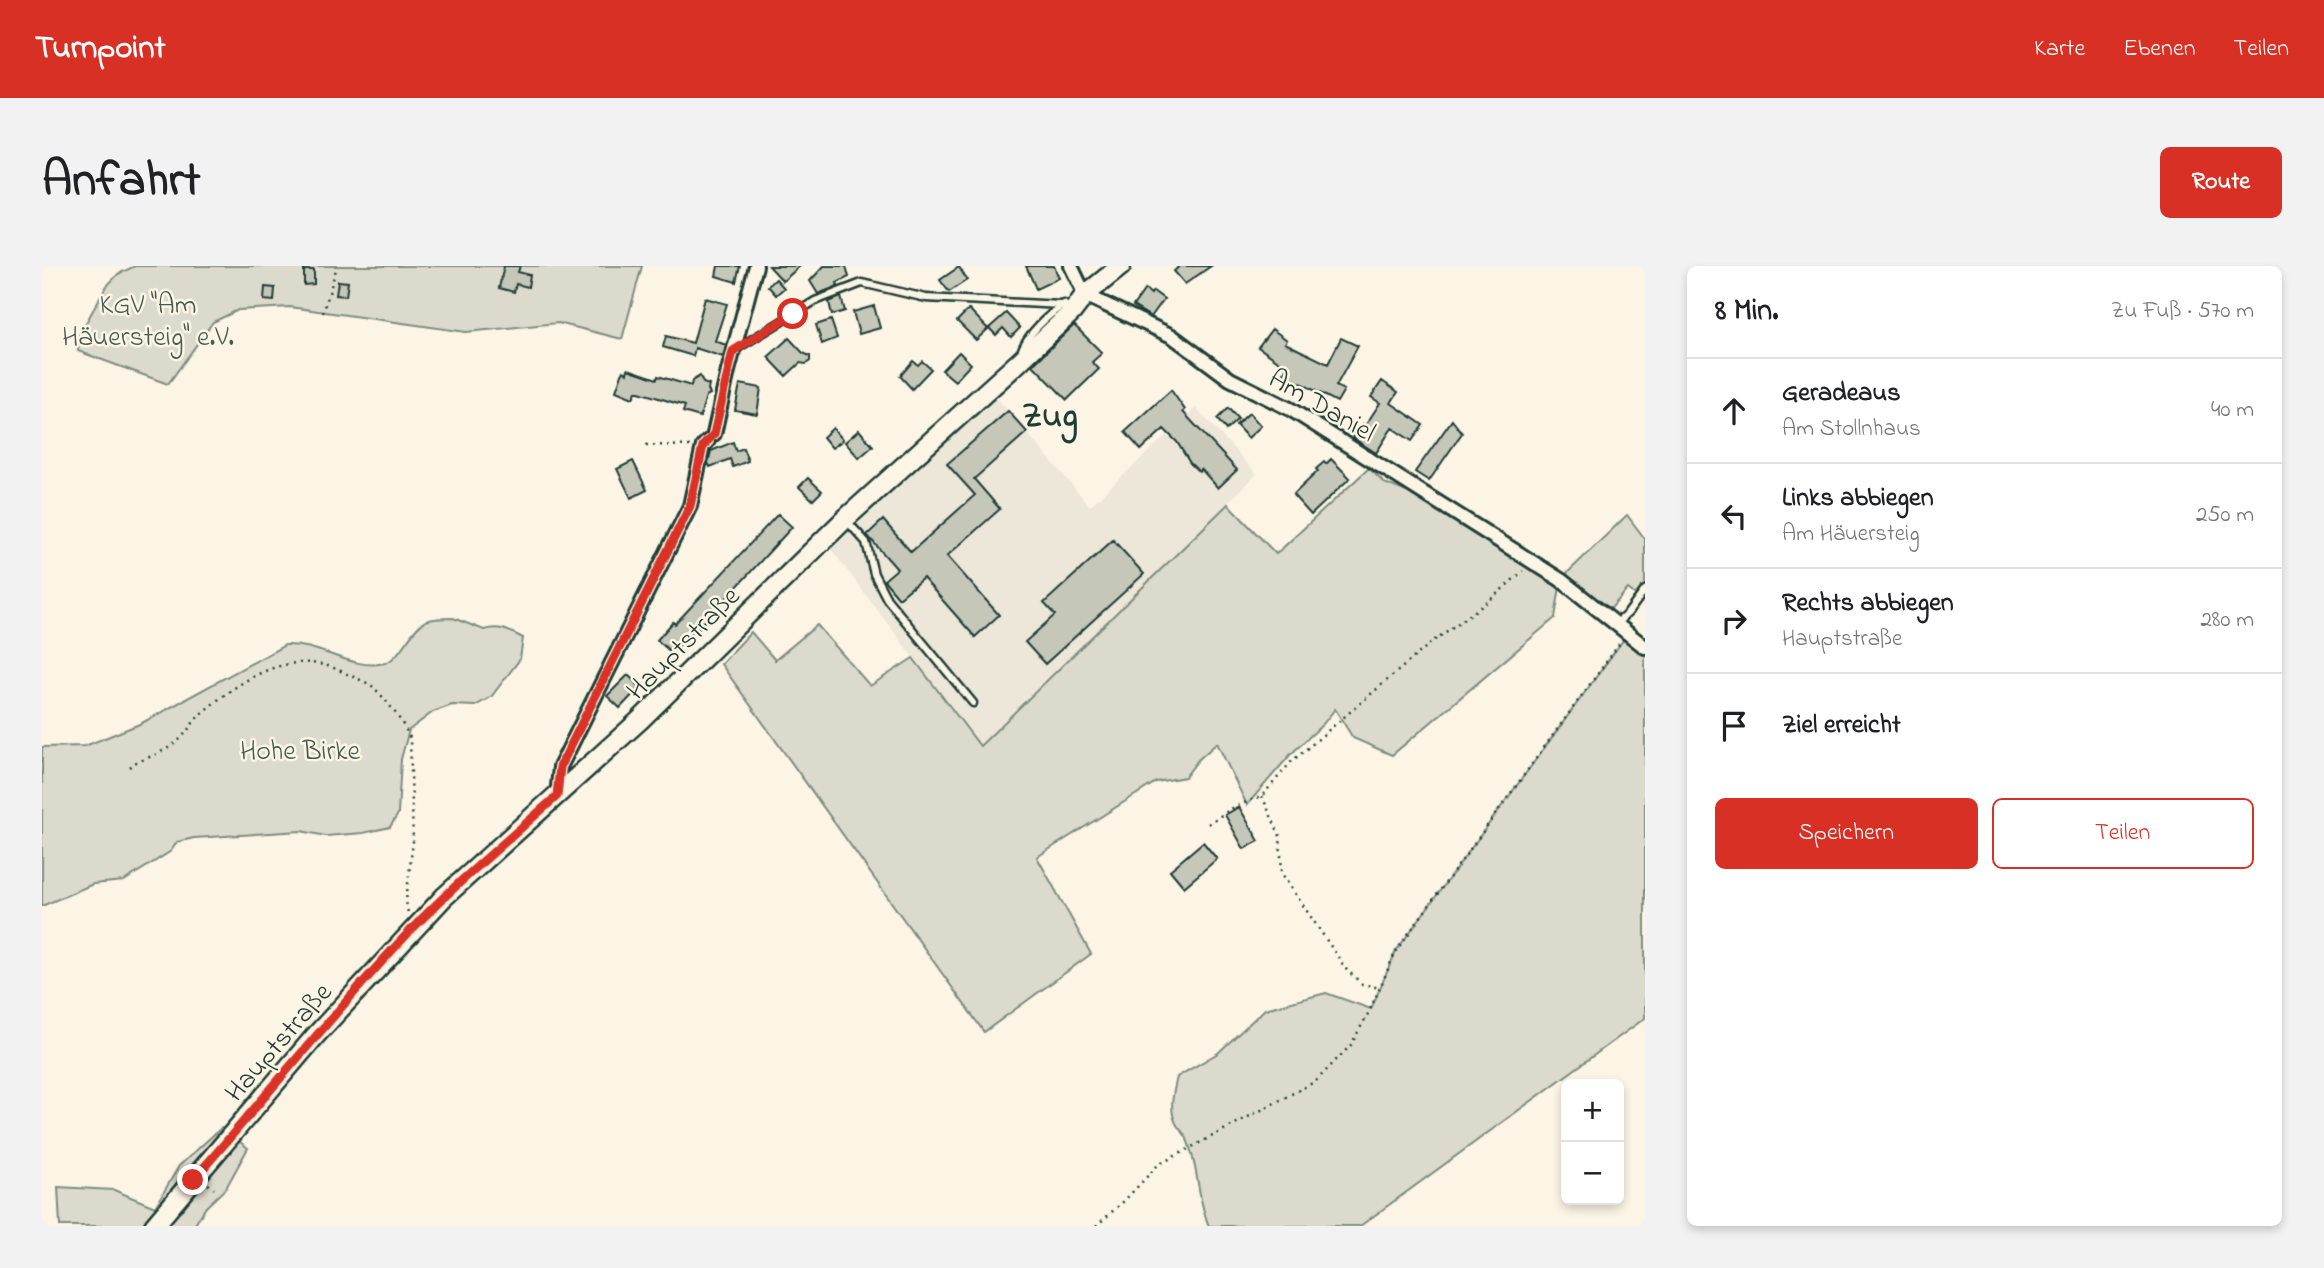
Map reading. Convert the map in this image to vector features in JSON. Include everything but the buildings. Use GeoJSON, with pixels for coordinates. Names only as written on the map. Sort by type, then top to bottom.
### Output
{"type":"FeatureCollection","features":[{"type":"Feature","properties":{"kind":"street"},"geometry":{"type":"LineString","coordinates":[[557,796],[560,767],[690,506],[756,266]]}},
{"type":"Feature","properties":{"kind":"street"},"geometry":{"type":"LineString","coordinates":[[1071,266],[1085,295]]}},
{"type":"Feature","properties":{"kind":"street","name":"Hauptstraße"},"geometry":{"type":"LineString","coordinates":[[154,1226],[316,1035],[444,897],[640,720],[845,519],[1019,362],[1072,312],[1085,295],[1121,266]]}},
{"type":"Feature","properties":{"kind":"street","name":"Am Daniel"},"geometry":{"type":"LineString","coordinates":[[1085,295],[1172,336],[1230,379],[1290,409],[1561,580],[1645,647]]}},
{"type":"Feature","properties":{"kind":"lane"},"geometry":{"type":"LineString","coordinates":[[733,351],[815,301],[862,283],[926,298],[1062,305]]}},
{"type":"Feature","properties":{"kind":"lane"},"geometry":{"type":"LineString","coordinates":[[1019,362],[1022,347],[1062,305],[1085,295]]}},
{"type":"Feature","properties":{"kind":"lane"},"geometry":{"type":"LineString","coordinates":[[845,519],[866,542],[874,574],[887,598],[973,703]]}},
{"type":"Feature","properties":{"kind":"lane"},"geometry":{"type":"LineString","coordinates":[[1617,622],[1628,613],[1645,590]]}},
{"type":"Feature","properties":{"kind":"path"},"geometry":{"type":"LineString","coordinates":[[323,313],[337,266]]}},
{"type":"Feature","properties":{"kind":"path"},"geometry":{"type":"LineString","coordinates":[[646,445],[709,440]]}},
{"type":"Feature","properties":{"kind":"path"},"geometry":{"type":"LineString","coordinates":[[1208,824],[1234,807],[1262,796],[1292,761],[1432,642],[1490,600],[1533,562]]}},
{"type":"Feature","properties":{"kind":"path"},"geometry":{"type":"LineString","coordinates":[[1096,1226],[1158,1165],[1317,1080],[1351,1045],[1396,951],[1629,632]]}},
{"type":"Feature","properties":{"kind":"path"},"geometry":{"type":"LineString","coordinates":[[130,767],[181,739],[203,712],[243,682],[270,668],[294,662],[309,662],[336,668],[371,686],[406,728],[410,738],[413,841],[406,901],[411,930]]}},
{"type":"Feature","properties":{"kind":"path"},"geometry":{"type":"LineString","coordinates":[[1262,796],[1280,836],[1282,874],[1346,969],[1362,984],[1380,988]]}},
{"type":"Feature","properties":{"kind":"path"},"geometry":{"type":"LineString","coordinates":[[201,1193],[209,1184]]}},
{"type":"Feature","properties":{"kind":"shaded area"},"geometry":{"type":"Polygon","coordinates":[[[996,397],[1090,506],[1196,408],[1257,474],[980,746],[831,549],[996,397]]]}},
{"type":"Feature","properties":{"kind":"green space","name":"KGV \"Am Häuersteig\" e.V."},"geometry":{"type":"Polygon","coordinates":[[[135,266],[642,266],[622,339],[558,323],[466,332],[290,307],[238,310],[213,322],[168,384],[78,351],[79,335],[106,287],[118,274],[135,266]]]}},
{"type":"Feature","properties":{"kind":"green space"},"geometry":{"type":"Polygon","coordinates":[[[1369,468],[1384,483],[1419,497],[1560,580],[1627,515],[1645,539],[1645,599],[1643,601],[1628,589],[1606,614],[1561,580],[1555,618],[1392,755],[1353,738],[1335,709],[1247,805],[1217,743],[1198,760],[1185,777],[1156,782],[1037,857],[1091,954],[984,1032],[721,664],[751,632],[775,660],[817,625],[870,686],[913,658],[980,746],[1228,504],[1276,554],[1369,468]]]}},
{"type":"Feature","properties":{"kind":"green space","name":"Hohe Birke"},"geometry":{"type":"Polygon","coordinates":[[[453,618],[484,630],[500,628],[523,638],[520,659],[491,697],[475,706],[452,705],[433,712],[409,730],[401,759],[398,814],[390,827],[363,833],[326,836],[301,831],[194,838],[177,842],[171,851],[124,881],[93,884],[42,906],[42,747],[85,746],[142,723],[285,645],[311,648],[360,663],[385,663],[395,656],[415,630],[426,621],[453,618]]]}},
{"type":"Feature","properties":{"kind":"green space"},"geometry":{"type":"Polygon","coordinates":[[[1629,632],[1645,647],[1645,1018],[1360,1226],[1209,1226],[1191,1150],[1173,1116],[1177,1077],[1218,1053],[1265,1009],[1326,993],[1371,1009],[1396,951],[1629,632]]]}},
{"type":"Feature","properties":{"kind":"green space"},"geometry":{"type":"Polygon","coordinates":[[[221,1128],[248,1148],[226,1188],[206,1207],[194,1226],[60,1226],[58,1187],[114,1190],[155,1207],[179,1166],[221,1128]]]}},
{"type":"Feature","properties":{"kind":"district","name":"Zug"},"geometry":{"type":"Point","coordinates":[1050,414]}},
{"type":"Feature","properties":{"kind":"route"},"geometry":{"type":"LineString","coordinates":[[193,1180],[316,1035],[411,930],[557,796],[560,767],[690,506],[703,446],[714,434],[733,351],[793,314]]}}]}
